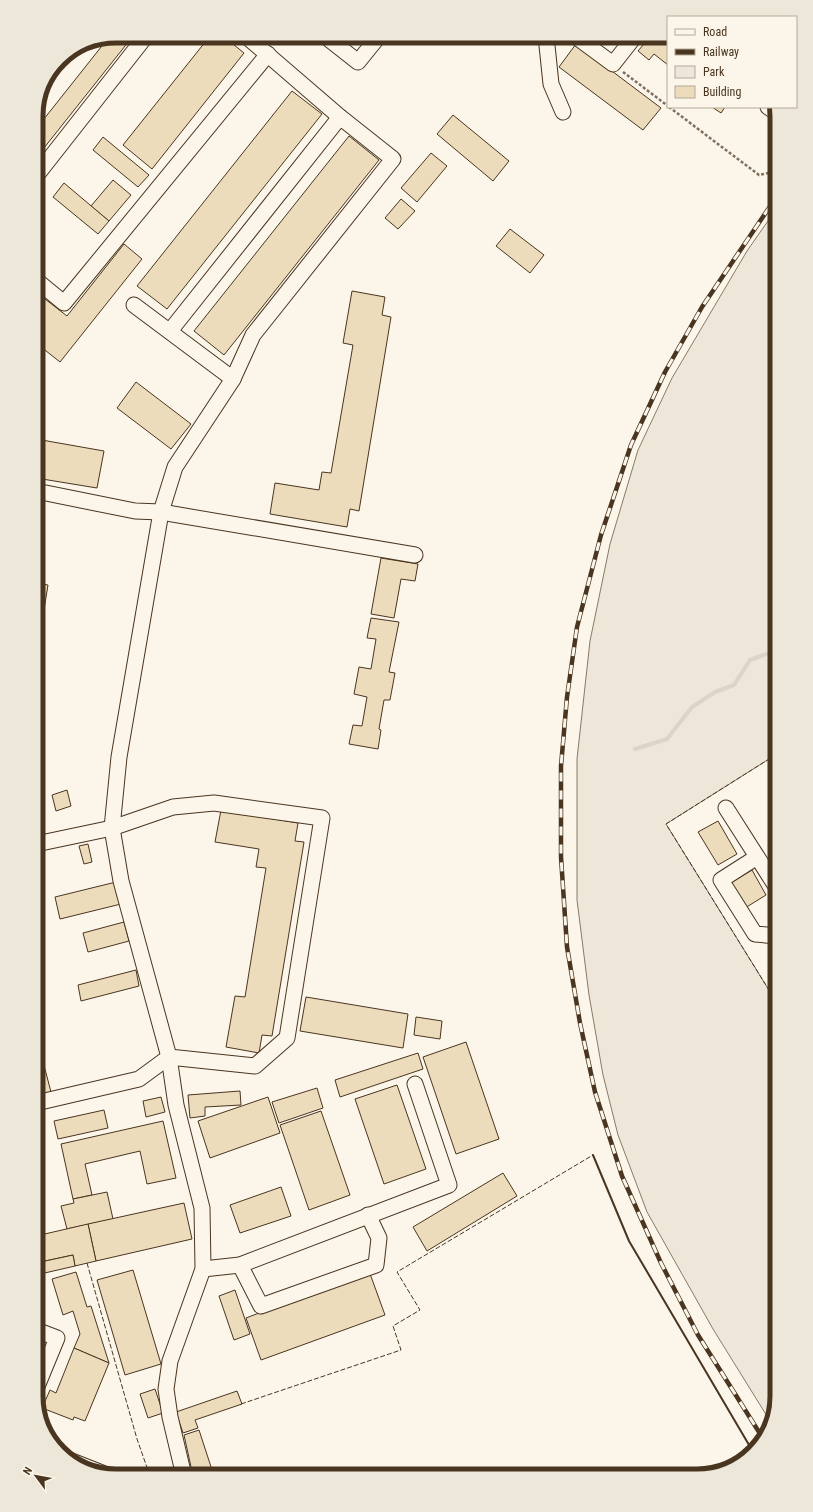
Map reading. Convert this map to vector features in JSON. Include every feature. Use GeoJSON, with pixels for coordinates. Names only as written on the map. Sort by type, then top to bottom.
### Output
{"type":"FeatureCollection","features":[{"type":"Feature","properties":{"kind":"street"},"geometry":{"type":"LineString","coordinates":[[43,167],[140,43]]}},
{"type":"Feature","properties":{"kind":"street"},"geometry":{"type":"LineString","coordinates":[[182,1469],[170,1417],[166,1389],[170,1361],[203,1269],[202,1208],[176,1106],[169,1057],[121,881],[112,828],[119,757],[161,512],[175,467],[233,379],[253,335],[393,159],[340,117],[255,43]]}},
{"type":"Feature","properties":{"kind":"street"},"geometry":{"type":"LineString","coordinates":[[334,43],[358,62],[373,43]]}},
{"type":"Feature","properties":{"kind":"street"},"geometry":{"type":"LineString","coordinates":[[547,43],[551,84],[563,112]]}},
{"type":"Feature","properties":{"kind":"street"},"geometry":{"type":"LineString","coordinates":[[584,43],[613,64],[629,43]]}},
{"type":"Feature","properties":{"kind":"street"},"geometry":{"type":"LineString","coordinates":[[43,286],[64,303],[268,54]]}},
{"type":"Feature","properties":{"kind":"street"},"geometry":{"type":"LineString","coordinates":[[170,331],[340,117]]}},
{"type":"Feature","properties":{"kind":"street"},"geometry":{"type":"LineString","coordinates":[[134,305],[233,379]]}},
{"type":"Feature","properties":{"kind":"street"},"geometry":{"type":"LineString","coordinates":[[43,492],[135,511],[161,512],[415,555]]}},
{"type":"Feature","properties":{"kind":"street"},"geometry":{"type":"LineString","coordinates":[[43,843],[112,828],[173,807],[214,803],[322,818],[287,1038],[255,1066],[169,1057],[139,1079],[43,1101]]}},
{"type":"Feature","properties":{"kind":"street"},"geometry":{"type":"LineString","coordinates":[[726,808],[770,878]]}},
{"type":"Feature","properties":{"kind":"street"},"geometry":{"type":"LineString","coordinates":[[757,858],[720,880],[755,934],[770,935]]}},
{"type":"Feature","properties":{"kind":"street"},"geometry":{"type":"LineString","coordinates":[[203,1269],[240,1265],[449,1185],[415,1084]]}},
{"type":"Feature","properties":{"kind":"street"},"geometry":{"type":"LineString","coordinates":[[240,1265],[261,1306],[376,1265],[379,1238],[368,1215]]}},
{"type":"Feature","properties":{"kind":"street"},"geometry":{"type":"LineString","coordinates":[[43,1333],[57,1338],[43,1372]]}},
{"type":"Feature","properties":{"kind":"path"},"geometry":{"type":"LineString","coordinates":[[613,64],[667,105]]}},
{"type":"Feature","properties":{"kind":"path"},"geometry":{"type":"LineString","coordinates":[[670,108],[759,175],[770,173]]}},
{"type":"Feature","properties":{"kind":"green space"},"geometry":{"type":"Polygon","coordinates":[[[770,218],[770,758],[666,824],[770,992],[770,1396],[767,1417],[713,1329],[647,1212],[618,1135],[603,1075],[589,995],[577,900],[577,759],[590,641],[610,544],[638,450],[672,378],[747,251],[770,218]]]}},
{"type":"Feature","properties":{"kind":"building"},"geometry":{"type":"Polygon","coordinates":[[[127,43],[43,149],[43,120],[103,44],[127,43]]]}},
{"type":"Feature","properties":{"kind":"building"},"geometry":{"type":"Polygon","coordinates":[[[204,43],[232,43],[244,53],[152,169],[123,145],[204,43]]]}},
{"type":"Feature","properties":{"kind":"building"},"geometry":{"type":"Polygon","coordinates":[[[645,43],[667,43],[667,64],[654,54],[649,60],[638,51],[645,43]]]}},
{"type":"Feature","properties":{"kind":"building"},"geometry":{"type":"Polygon","coordinates":[[[576,44],[661,108],[643,130],[559,67],[576,44]]]}},
{"type":"Feature","properties":{"kind":"building"},"geometry":{"type":"Polygon","coordinates":[[[292,91],[322,114],[167,309],[137,286],[292,91]]]}},
{"type":"Feature","properties":{"kind":"building"},"geometry":{"type":"Polygon","coordinates":[[[714,108],[724,108],[721,113],[714,108]]]}},
{"type":"Feature","properties":{"kind":"building"},"geometry":{"type":"Polygon","coordinates":[[[453,115],[509,161],[493,181],[437,134],[453,115]]]}},
{"type":"Feature","properties":{"kind":"building"},"geometry":{"type":"Polygon","coordinates":[[[349,136],[379,160],[224,355],[194,331],[349,136]]]}},
{"type":"Feature","properties":{"kind":"building"},"geometry":{"type":"Polygon","coordinates":[[[103,137],[149,175],[138,187],[93,150],[103,137]]]}},
{"type":"Feature","properties":{"kind":"building"},"geometry":{"type":"Polygon","coordinates":[[[431,153],[447,166],[417,202],[401,188],[431,153]]]}},
{"type":"Feature","properties":{"kind":"building"},"geometry":{"type":"Polygon","coordinates":[[[113,180],[131,195],[109,221],[91,206],[113,180]]]}},
{"type":"Feature","properties":{"kind":"building"},"geometry":{"type":"Polygon","coordinates":[[[64,183],[109,221],[98,234],[53,197],[64,183]]]}},
{"type":"Feature","properties":{"kind":"building"},"geometry":{"type":"Polygon","coordinates":[[[401,199],[415,211],[398,229],[385,218],[401,199]]]}},
{"type":"Feature","properties":{"kind":"building"},"geometry":{"type":"Polygon","coordinates":[[[510,229],[544,255],[530,273],[496,246],[510,229]]]}},
{"type":"Feature","properties":{"kind":"building"},"geometry":{"type":"Polygon","coordinates":[[[124,244],[142,259],[60,362],[43,349],[43,297],[67,316],[124,244]]]}},
{"type":"Feature","properties":{"kind":"building"},"geometry":{"type":"Polygon","coordinates":[[[352,291],[385,297],[382,315],[391,317],[359,511],[350,509],[347,527],[270,514],[275,483],[319,490],[322,472],[331,473],[353,345],[343,343],[352,291]]]}},
{"type":"Feature","properties":{"kind":"building"},"geometry":{"type":"Polygon","coordinates":[[[136,382],[191,424],[171,449],[117,408],[136,382]]]}},
{"type":"Feature","properties":{"kind":"building"},"geometry":{"type":"Polygon","coordinates":[[[43,440],[104,451],[97,488],[43,479],[43,440]]]}},
{"type":"Feature","properties":{"kind":"building"},"geometry":{"type":"Polygon","coordinates":[[[381,558],[418,564],[415,581],[401,579],[394,618],[371,614],[381,558]]]}},
{"type":"Feature","properties":{"kind":"building"},"geometry":{"type":"Polygon","coordinates":[[[43,584],[48,585],[43,616],[43,584]]]}},
{"type":"Feature","properties":{"kind":"building"},"geometry":{"type":"Polygon","coordinates":[[[371,618],[399,622],[389,672],[395,673],[390,700],[384,700],[379,729],[381,730],[378,749],[349,744],[353,725],[362,726],[367,697],[354,694],[359,667],[371,669],[376,639],[367,638],[371,618]]]}},
{"type":"Feature","properties":{"kind":"building"},"geometry":{"type":"Polygon","coordinates":[[[67,790],[71,806],[56,811],[52,795],[67,790]]]}},
{"type":"Feature","properties":{"kind":"building"},"geometry":{"type":"Polygon","coordinates":[[[221,810],[298,823],[295,841],[304,842],[272,1036],[262,1035],[259,1053],[226,1047],[235,996],[245,997],[266,868],[256,867],[259,849],[215,842],[221,810]]]}},
{"type":"Feature","properties":{"kind":"building"},"geometry":{"type":"Polygon","coordinates":[[[718,821],[737,854],[718,865],[698,832],[718,821]]]}},
{"type":"Feature","properties":{"kind":"building"},"geometry":{"type":"Polygon","coordinates":[[[88,844],[92,862],[84,864],[79,846],[88,844]]]}},
{"type":"Feature","properties":{"kind":"building"},"geometry":{"type":"Polygon","coordinates":[[[752,870],[766,895],[745,908],[730,883],[752,870]]]}},
{"type":"Feature","properties":{"kind":"building"},"geometry":{"type":"Polygon","coordinates":[[[116,882],[121,904],[60,919],[55,897],[116,882]]]}},
{"type":"Feature","properties":{"kind":"building"},"geometry":{"type":"Polygon","coordinates":[[[124,922],[129,941],[88,952],[83,933],[124,922]]]}},
{"type":"Feature","properties":{"kind":"building"},"geometry":{"type":"Polygon","coordinates":[[[136,970],[139,986],[81,1001],[78,985],[136,970]]]}},
{"type":"Feature","properties":{"kind":"building"},"geometry":{"type":"Polygon","coordinates":[[[306,997],[408,1014],[403,1048],[300,1031],[306,997]]]}},
{"type":"Feature","properties":{"kind":"building"},"geometry":{"type":"Polygon","coordinates":[[[416,1017],[442,1021],[440,1039],[414,1035],[416,1017]]]}},
{"type":"Feature","properties":{"kind":"building"},"geometry":{"type":"Polygon","coordinates":[[[466,1042],[499,1139],[456,1154],[423,1057],[466,1042]]]}},
{"type":"Feature","properties":{"kind":"building"},"geometry":{"type":"Polygon","coordinates":[[[418,1053],[423,1069],[340,1097],[335,1080],[418,1053]]]}},
{"type":"Feature","properties":{"kind":"building"},"geometry":{"type":"Polygon","coordinates":[[[43,1062],[51,1092],[43,1094],[43,1062]]]}},
{"type":"Feature","properties":{"kind":"building"},"geometry":{"type":"Polygon","coordinates":[[[397,1085],[426,1169],[384,1184],[355,1099],[397,1085]]]}},
{"type":"Feature","properties":{"kind":"building"},"geometry":{"type":"Polygon","coordinates":[[[317,1088],[323,1108],[279,1123],[272,1102],[317,1088]]]}},
{"type":"Feature","properties":{"kind":"building"},"geometry":{"type":"Polygon","coordinates":[[[240,1091],[241,1105],[205,1107],[205,1116],[190,1118],[188,1095],[240,1091]]]}},
{"type":"Feature","properties":{"kind":"building"},"geometry":{"type":"Polygon","coordinates":[[[161,1097],[165,1112],[146,1117],[143,1101],[161,1097]]]}},
{"type":"Feature","properties":{"kind":"building"},"geometry":{"type":"Polygon","coordinates":[[[268,1097],[280,1133],[210,1158],[198,1121],[268,1097]]]}},
{"type":"Feature","properties":{"kind":"building"},"geometry":{"type":"Polygon","coordinates":[[[104,1110],[108,1128],[58,1139],[54,1121],[104,1110]]]}},
{"type":"Feature","properties":{"kind":"building"},"geometry":{"type":"Polygon","coordinates":[[[321,1111],[350,1195],[309,1210],[280,1125],[321,1111]]]}},
{"type":"Feature","properties":{"kind":"building"},"geometry":{"type":"Polygon","coordinates":[[[163,1121],[176,1178],[147,1184],[140,1151],[85,1164],[92,1195],[73,1199],[61,1144],[163,1121]]]}},
{"type":"Feature","properties":{"kind":"building"},"geometry":{"type":"Polygon","coordinates":[[[503,1173],[517,1196],[427,1251],[413,1227],[503,1173]]]}},
{"type":"Feature","properties":{"kind":"building"},"geometry":{"type":"Polygon","coordinates":[[[281,1187],[291,1216],[240,1233],[230,1205],[281,1187]]]}},
{"type":"Feature","properties":{"kind":"building"},"geometry":{"type":"Polygon","coordinates":[[[107,1192],[113,1219],[67,1229],[61,1206],[74,1203],[73,1199],[107,1192]]]}},
{"type":"Feature","properties":{"kind":"building"},"geometry":{"type":"Polygon","coordinates":[[[184,1203],[192,1239],[96,1261],[88,1224],[184,1203]]]}},
{"type":"Feature","properties":{"kind":"building"},"geometry":{"type":"Polygon","coordinates":[[[88,1224],[96,1261],[75,1266],[73,1255],[43,1261],[43,1234],[88,1224]]]}},
{"type":"Feature","properties":{"kind":"building"},"geometry":{"type":"Polygon","coordinates":[[[73,1255],[75,1266],[43,1273],[43,1261],[73,1255]]]}},
{"type":"Feature","properties":{"kind":"building"},"geometry":{"type":"Polygon","coordinates":[[[133,1270],[161,1364],[125,1375],[97,1280],[133,1270]]]}},
{"type":"Feature","properties":{"kind":"building"},"geometry":{"type":"Polygon","coordinates":[[[369,1271],[385,1315],[261,1360],[246,1318],[369,1271]]]}},
{"type":"Feature","properties":{"kind":"building"},"geometry":{"type":"Polygon","coordinates":[[[76,1272],[87,1307],[91,1306],[109,1363],[74,1348],[80,1334],[73,1311],[63,1315],[52,1279],[76,1272]]]}},
{"type":"Feature","properties":{"kind":"building"},"geometry":{"type":"Polygon","coordinates":[[[235,1290],[250,1334],[234,1340],[219,1296],[235,1290]]]}},
{"type":"Feature","properties":{"kind":"building"},"geometry":{"type":"Polygon","coordinates":[[[74,1348],[109,1363],[85,1421],[74,1417],[73,1420],[44,1409],[44,1404],[50,1390],[56,1393],[74,1348]]]}},
{"type":"Feature","properties":{"kind":"building"},"geometry":{"type":"Polygon","coordinates":[[[155,1389],[163,1413],[148,1418],[140,1394],[155,1389]]]}},
{"type":"Feature","properties":{"kind":"building"},"geometry":{"type":"Polygon","coordinates":[[[237,1391],[242,1404],[195,1420],[198,1428],[183,1433],[176,1412],[237,1391]]]}},
{"type":"Feature","properties":{"kind":"building"},"geometry":{"type":"Polygon","coordinates":[[[199,1430],[212,1469],[191,1469],[184,1435],[199,1430]]]}},
{"type":"Feature","properties":{"kind":"waterway"},"geometry":{"type":"LineString","coordinates":[[635,749],[667,739],[692,707],[715,692],[734,685],[750,660],[770,653]]}},
{"type":"Feature","properties":{"kind":"railway"},"geometry":{"type":"LineString","coordinates":[[760,1434],[698,1335],[661,1263],[622,1176],[595,1092],[580,1023],[567,947],[561,857],[561,766],[567,697],[577,627],[601,535],[631,445],[665,372],[702,307],[770,206]]}},
{"type":"Feature","properties":{"kind":"fence"},"geometry":{"type":"LineString","coordinates":[[770,758],[666,824],[770,992]]}},
{"type":"Feature","properties":{"kind":"fence"},"geometry":{"type":"LineString","coordinates":[[241,1404],[401,1350],[393,1326],[420,1310],[397,1272],[593,1155]]}},
{"type":"Feature","properties":{"kind":"fence"},"geometry":{"type":"LineString","coordinates":[[87,1263],[137,1439],[148,1469]]}},
{"type":"Feature","properties":{"kind":"wall"},"geometry":{"type":"LineString","coordinates":[[593,1155],[629,1241],[750,1446]]}}]}
